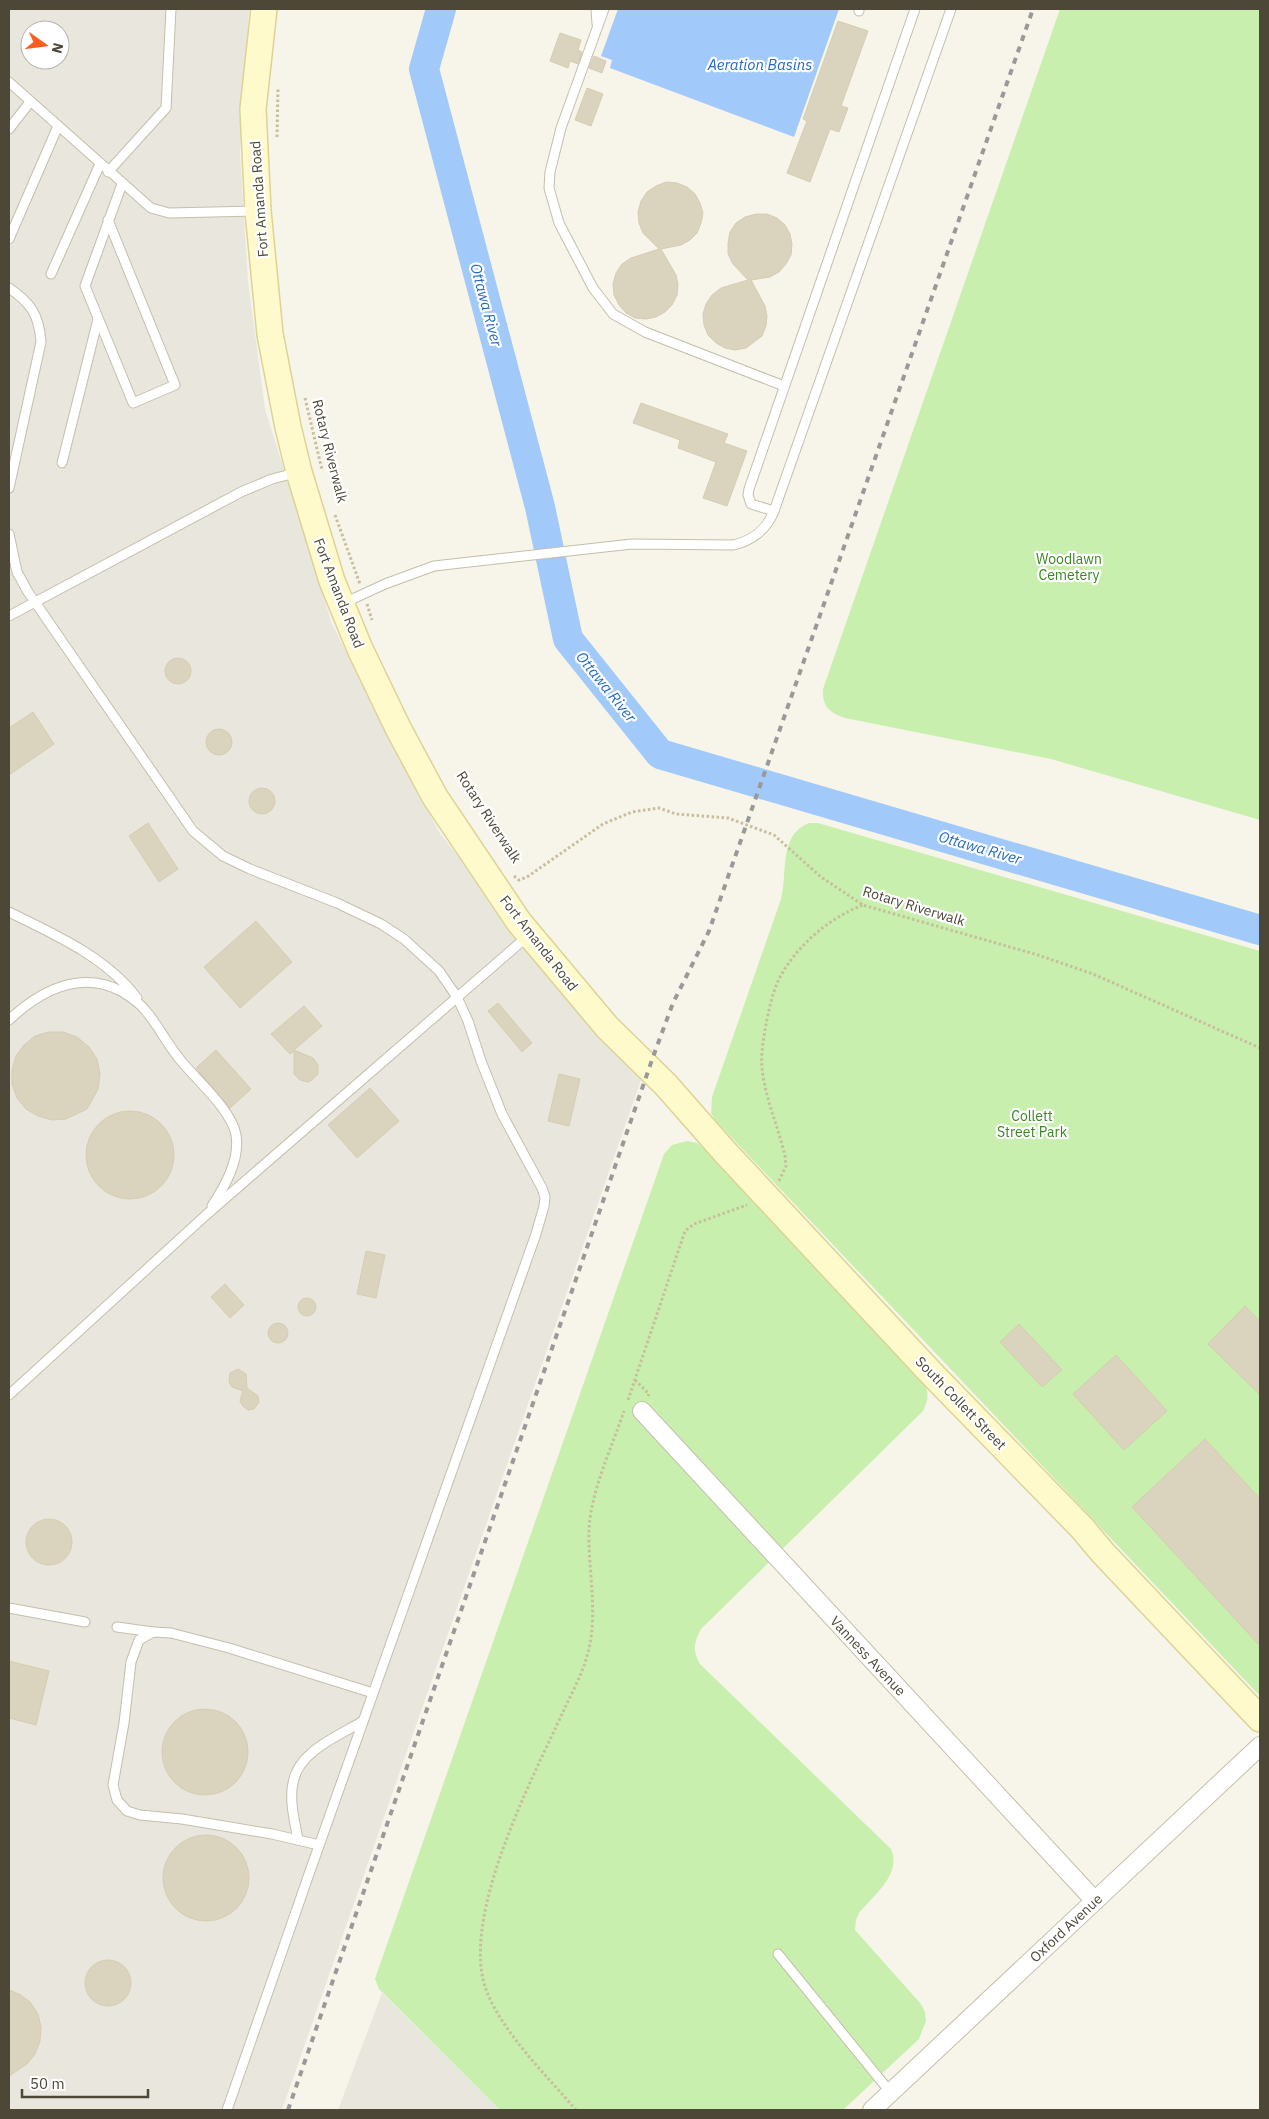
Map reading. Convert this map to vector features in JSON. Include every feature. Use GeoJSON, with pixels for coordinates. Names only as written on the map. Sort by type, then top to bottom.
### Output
{"type":"FeatureCollection","features":[{"type":"Feature","properties":{"kind":"street","name":"Fort Amanda Road"},"geometry":{"type":"LineString","coordinates":[[264,9],[253,109],[258,211],[270,334],[288,427],[323,555],[352,600],[360,649],[398,728],[435,797],[529,935],[607,1027],[666,1085]]}},
{"type":"Feature","properties":{"kind":"street","name":"South Collett Street"},"geometry":{"type":"LineString","coordinates":[[666,1085],[932,1374],[1082,1528],[1260,1719]]}},
{"type":"Feature","properties":{"kind":"street","name":"Vanness Avenue"},"geometry":{"type":"LineString","coordinates":[[642,1411],[1095,1901]]}},
{"type":"Feature","properties":{"kind":"street","name":"Oxford Avenue"},"geometry":{"type":"LineString","coordinates":[[872,2110],[1260,1746]]}},
{"type":"Feature","properties":{"kind":"lane"},"geometry":{"type":"LineString","coordinates":[[108,172],[166,108],[171,9]]}},
{"type":"Feature","properties":{"kind":"lane"},"geometry":{"type":"LineString","coordinates":[[596,9],[597,29]]}},
{"type":"Feature","properties":{"kind":"lane"},"geometry":{"type":"LineString","coordinates":[[604,9],[561,128],[550,172],[549,188],[559,223],[585,272],[603,302],[613,314],[645,332],[784,386]]}},
{"type":"Feature","properties":{"kind":"lane"},"geometry":{"type":"LineString","coordinates":[[774,511],[751,504],[748,495],[915,9]]}},
{"type":"Feature","properties":{"kind":"lane"},"geometry":{"type":"LineString","coordinates":[[352,600],[394,580],[434,566],[632,544],[739,544],[752,538],[763,529],[774,511],[951,9]]}},
{"type":"Feature","properties":{"kind":"lane"},"geometry":{"type":"LineString","coordinates":[[9,82],[108,172],[151,208],[169,213],[258,211]]}},
{"type":"Feature","properties":{"kind":"lane"},"geometry":{"type":"LineString","coordinates":[[9,129],[30,102]]}},
{"type":"Feature","properties":{"kind":"lane"},"geometry":{"type":"LineString","coordinates":[[9,239],[58,126]]}},
{"type":"Feature","properties":{"kind":"lane"},"geometry":{"type":"LineString","coordinates":[[51,274],[100,164]]}},
{"type":"Feature","properties":{"kind":"lane"},"geometry":{"type":"LineString","coordinates":[[108,220],[175,385],[133,403],[84,286],[108,220],[122,184]]}},
{"type":"Feature","properties":{"kind":"lane"},"geometry":{"type":"LineString","coordinates":[[9,288],[21,296],[32,309],[40,325],[41,342],[9,488]]}},
{"type":"Feature","properties":{"kind":"lane"},"geometry":{"type":"LineString","coordinates":[[62,463],[98,319]]}},
{"type":"Feature","properties":{"kind":"lane"},"geometry":{"type":"LineString","coordinates":[[9,616],[241,492],[272,479],[299,472]]}},
{"type":"Feature","properties":{"kind":"lane"},"geometry":{"type":"LineString","coordinates":[[9,534],[17,572],[34,601],[193,831],[223,856],[250,869],[337,903],[381,924],[404,939],[439,970],[457,997],[468,1021],[481,1061],[502,1114],[542,1188],[544,1206],[536,1234],[227,2110]]}},
{"type":"Feature","properties":{"kind":"lane"},"geometry":{"type":"LineString","coordinates":[[9,912],[44,929],[87,954],[113,972],[130,989],[177,1057],[226,1115],[236,1134],[232,1165],[224,1185],[206,1215]]}},
{"type":"Feature","properties":{"kind":"lane"},"geometry":{"type":"LineString","coordinates":[[9,1396],[206,1215],[529,935]]}},
{"type":"Feature","properties":{"kind":"lane"},"geometry":{"type":"LineString","coordinates":[[9,1020],[38,996],[74,982],[101,984],[112,987],[144,1009]]}},
{"type":"Feature","properties":{"kind":"lane"},"geometry":{"type":"LineString","coordinates":[[9,1608],[85,1622]]}},
{"type":"Feature","properties":{"kind":"lane"},"geometry":{"type":"LineString","coordinates":[[117,1627],[171,1633],[230,1648],[373,1692]]}},
{"type":"Feature","properties":{"kind":"lane"},"geometry":{"type":"LineString","coordinates":[[153,1632],[139,1640],[131,1662],[124,1723],[113,1785],[117,1800],[127,1811],[140,1815],[200,1822],[272,1834],[319,1845]]}},
{"type":"Feature","properties":{"kind":"lane"},"geometry":{"type":"LineString","coordinates":[[298,1840],[292,1795],[293,1782],[299,1767],[307,1757],[319,1748],[363,1721]]}},
{"type":"Feature","properties":{"kind":"lane"},"geometry":{"type":"LineString","coordinates":[[778,1954],[891,2092]]}},
{"type":"Feature","properties":{"kind":"path"},"geometry":{"type":"LineString","coordinates":[[277,141],[278,83]]}},
{"type":"Feature","properties":{"kind":"path","name":"Rotary Riverwalk"},"geometry":{"type":"LineString","coordinates":[[305,395],[324,478]]}},
{"type":"Feature","properties":{"kind":"path","name":"Rotary Riverwalk"},"geometry":{"type":"LineString","coordinates":[[335,514],[352,600],[375,628]]}},
{"type":"Feature","properties":{"kind":"path","name":"Rotary Riverwalk"},"geometry":{"type":"LineString","coordinates":[[508,868],[520,880],[527,877],[604,824],[632,812],[659,808],[676,814],[728,818],[774,835],[821,876],[863,905],[1038,955],[1093,974],[1260,1048]]}},
{"type":"Feature","properties":{"kind":"path"},"geometry":{"type":"LineString","coordinates":[[576,2110],[511,2033],[487,1993],[480,1963],[485,1912],[490,1890],[523,1798],[587,1657],[592,1618],[589,1529],[595,1495],[686,1231],[694,1224],[767,1196],[783,1175],[786,1166],[783,1146],[764,1081],[762,1065],[763,1044],[770,1005],[780,979],[799,951],[843,912],[863,905]]}},
{"type":"Feature","properties":{"kind":"shaded area"},"geometry":{"type":"Polygon","coordinates":[[[9,9],[249,9],[240,153],[248,281],[265,409],[332,624],[439,832],[572,1004],[642,1077],[282,2110],[9,2110],[9,9]]]}},
{"type":"Feature","properties":{"kind":"shaded area"},"geometry":{"type":"Polygon","coordinates":[[[382,1993],[500,2110],[338,2110],[382,1993]]]}},
{"type":"Feature","properties":{"kind":"green space","name":"Woodlawn Cemetery"},"geometry":{"type":"Polygon","coordinates":[[[1060,9],[1260,9],[1260,820],[1051,759],[845,718],[831,711],[824,700],[823,689],[1060,9]]]}},
{"type":"Feature","properties":{"kind":"green space","name":"Collett Street Park"},"geometry":{"type":"Polygon","coordinates":[[[809,823],[818,823],[1260,951],[1260,1696],[715,1120],[711,1113],[712,1097],[781,899],[788,845],[799,829],[809,823]]]}},
{"type":"Feature","properties":{"kind":"green space"},"geometry":{"type":"Polygon","coordinates":[[[687,1141],[697,1143],[702,1147],[925,1383],[927,1397],[923,1411],[701,1629],[695,1646],[700,1664],[891,1849],[893,1867],[890,1875],[885,1884],[859,1913],[855,1930],[921,2004],[925,2012],[926,2021],[919,2039],[843,2110],[500,2110],[379,1989],[375,1979],[664,1154],[672,1145],[687,1141]]]}},
{"type":"Feature","properties":{"kind":"water","name":"Aeration Basins"},"geometry":{"type":"Polygon","coordinates":[[[618,9],[839,9],[794,137],[610,68],[612,60],[601,56],[618,9]]]}},
{"type":"Feature","properties":{"kind":"building"},"geometry":{"type":"Polygon","coordinates":[[[838,21],[868,31],[841,106],[848,108],[839,132],[830,129],[810,182],[787,173],[807,121],[803,119],[838,21]]]}},
{"type":"Feature","properties":{"kind":"building"},"geometry":{"type":"Polygon","coordinates":[[[560,33],[581,40],[578,50],[582,52],[578,64],[570,61],[568,68],[550,61],[560,33]]]}},
{"type":"Feature","properties":{"kind":"building"},"geometry":{"type":"Polygon","coordinates":[[[594,56],[606,61],[602,73],[589,68],[594,56]]]}},
{"type":"Feature","properties":{"kind":"building"},"geometry":{"type":"Polygon","coordinates":[[[587,88],[603,94],[591,126],[575,120],[587,88]]]}},
{"type":"Feature","properties":{"kind":"building"},"geometry":{"type":"Polygon","coordinates":[[[666,182],[677,183],[687,187],[695,194],[703,213],[701,223],[697,233],[690,240],[681,245],[661,249],[676,275],[678,285],[677,295],[672,305],[656,317],[646,319],[635,318],[626,313],[619,305],[614,295],[613,284],[616,273],[622,264],[631,258],[659,249],[643,233],[639,223],[638,212],[641,201],[647,192],[666,182]]]}},
{"type":"Feature","properties":{"kind":"building"},"geometry":{"type":"Polygon","coordinates":[[[767,214],[777,218],[785,225],[790,234],[792,244],[791,255],[779,272],[770,277],[751,280],[765,306],[766,326],[762,336],[746,348],[735,350],[725,348],[716,343],[708,335],[704,325],[703,314],[706,304],[712,295],[721,288],[748,280],[733,264],[728,254],[728,243],[730,232],[736,223],[745,217],[767,214]]]}},
{"type":"Feature","properties":{"kind":"building"},"geometry":{"type":"Polygon","coordinates":[[[641,403],[728,434],[724,443],[747,451],[727,506],[703,498],[716,462],[678,448],[680,440],[633,423],[641,403]]]}},
{"type":"Feature","properties":{"kind":"building"},"geometry":{"type":"Polygon","coordinates":[[[178,658],[187,662],[191,671],[187,680],[178,684],[169,680],[165,671],[169,662],[178,658]]]}},
{"type":"Feature","properties":{"kind":"building"},"geometry":{"type":"Polygon","coordinates":[[[33,712],[54,744],[9,775],[9,728],[33,712]]]}},
{"type":"Feature","properties":{"kind":"building"},"geometry":{"type":"Polygon","coordinates":[[[219,729],[228,733],[232,742],[228,751],[219,755],[210,751],[206,742],[210,733],[219,729]]]}},
{"type":"Feature","properties":{"kind":"building"},"geometry":{"type":"Polygon","coordinates":[[[262,788],[271,792],[275,801],[271,810],[262,814],[253,810],[249,801],[253,792],[262,788]]]}},
{"type":"Feature","properties":{"kind":"building"},"geometry":{"type":"Polygon","coordinates":[[[148,823],[178,869],[159,882],[129,836],[148,823]]]}},
{"type":"Feature","properties":{"kind":"building"},"geometry":{"type":"Polygon","coordinates":[[[256,921],[292,962],[240,1008],[204,967],[256,921]]]}},
{"type":"Feature","properties":{"kind":"building"},"geometry":{"type":"Polygon","coordinates":[[[498,1003],[532,1043],[522,1052],[488,1011],[498,1003]]]}},
{"type":"Feature","properties":{"kind":"building"},"geometry":{"type":"Polygon","coordinates":[[[304,1006],[322,1026],[294,1050],[313,1058],[318,1065],[318,1074],[308,1082],[300,1080],[294,1074],[294,1051],[290,1054],[271,1034],[304,1006]]]}},
{"type":"Feature","properties":{"kind":"building"},"geometry":{"type":"Polygon","coordinates":[[[49,1032],[63,1032],[77,1037],[89,1047],[97,1059],[100,1074],[98,1089],[87,1109],[66,1119],[52,1120],[38,1116],[26,1109],[17,1098],[12,1084],[12,1070],[16,1056],[24,1045],[35,1036],[49,1032]]]}},
{"type":"Feature","properties":{"kind":"building"},"geometry":{"type":"Polygon","coordinates":[[[216,1050],[251,1089],[230,1108],[196,1068],[216,1050]]]}},
{"type":"Feature","properties":{"kind":"building"},"geometry":{"type":"Polygon","coordinates":[[[559,1074],[580,1079],[569,1126],[548,1121],[559,1074]]]}},
{"type":"Feature","properties":{"kind":"building"},"geometry":{"type":"Polygon","coordinates":[[[370,1088],[399,1121],[357,1158],[328,1125],[370,1088]]]}},
{"type":"Feature","properties":{"kind":"building"},"geometry":{"type":"Polygon","coordinates":[[[130,1111],[147,1115],[161,1124],[170,1138],[174,1155],[170,1172],[161,1186],[147,1195],[130,1199],[113,1195],[99,1186],[90,1172],[86,1155],[90,1138],[99,1124],[113,1115],[130,1111]]]}},
{"type":"Feature","properties":{"kind":"building"},"geometry":{"type":"Polygon","coordinates":[[[366,1251],[385,1255],[376,1298],[357,1294],[366,1251]]]}},
{"type":"Feature","properties":{"kind":"building"},"geometry":{"type":"Polygon","coordinates":[[[225,1284],[244,1305],[230,1318],[211,1297],[225,1284]]]}},
{"type":"Feature","properties":{"kind":"building"},"geometry":{"type":"Polygon","coordinates":[[[303,1298],[311,1298],[316,1303],[314,1314],[303,1316],[298,1311],[298,1303],[303,1298]]]}},
{"type":"Feature","properties":{"kind":"building"},"geometry":{"type":"Polygon","coordinates":[[[1245,1306],[1260,1321],[1260,1395],[1208,1344],[1245,1306]]]}},
{"type":"Feature","properties":{"kind":"building"},"geometry":{"type":"Polygon","coordinates":[[[278,1323],[285,1326],[288,1333],[285,1340],[278,1343],[271,1340],[268,1333],[271,1326],[278,1323]]]}},
{"type":"Feature","properties":{"kind":"building"},"geometry":{"type":"Polygon","coordinates":[[[1019,1324],[1062,1370],[1042,1387],[1000,1342],[1019,1324]]]}},
{"type":"Feature","properties":{"kind":"building"},"geometry":{"type":"Polygon","coordinates":[[[1116,1355],[1167,1411],[1124,1450],[1073,1394],[1116,1355]]]}},
{"type":"Feature","properties":{"kind":"building"},"geometry":{"type":"Polygon","coordinates":[[[238,1369],[246,1374],[247,1388],[258,1396],[259,1402],[254,1409],[248,1410],[243,1406],[240,1401],[243,1391],[232,1387],[229,1382],[230,1373],[238,1369]]]}},
{"type":"Feature","properties":{"kind":"building"},"geometry":{"type":"Polygon","coordinates":[[[1205,1439],[1260,1499],[1260,1646],[1132,1507],[1205,1439]]]}},
{"type":"Feature","properties":{"kind":"building"},"geometry":{"type":"Polygon","coordinates":[[[49,1519],[62,1523],[68,1529],[72,1542],[68,1555],[62,1561],[49,1565],[36,1561],[30,1555],[26,1542],[30,1529],[36,1523],[49,1519]]]}},
{"type":"Feature","properties":{"kind":"building"},"geometry":{"type":"Polygon","coordinates":[[[9,1661],[49,1671],[36,1725],[9,1718],[9,1661]]]}},
{"type":"Feature","properties":{"kind":"building"},"geometry":{"type":"Polygon","coordinates":[[[205,1709],[221,1712],[229,1716],[241,1728],[245,1736],[248,1752],[245,1768],[241,1776],[229,1788],[221,1792],[205,1795],[189,1792],[181,1788],[169,1776],[165,1768],[162,1752],[165,1736],[169,1728],[181,1716],[189,1712],[205,1709]]]}},
{"type":"Feature","properties":{"kind":"building"},"geometry":{"type":"Polygon","coordinates":[[[206,1835],[222,1838],[230,1842],[242,1854],[246,1862],[249,1878],[246,1894],[242,1902],[230,1914],[222,1918],[206,1921],[190,1918],[182,1914],[170,1902],[166,1894],[163,1878],[166,1862],[170,1854],[182,1842],[190,1838],[206,1835]]]}},
{"type":"Feature","properties":{"kind":"building"},"geometry":{"type":"Polygon","coordinates":[[[108,1960],[121,1964],[127,1970],[131,1983],[127,1996],[121,2002],[108,2006],[95,2002],[89,1996],[85,1983],[89,1970],[95,1964],[108,1960]]]}},
{"type":"Feature","properties":{"kind":"building"},"geometry":{"type":"Polygon","coordinates":[[[9,1990],[30,2002],[38,2014],[41,2027],[40,2041],[35,2054],[27,2064],[9,2076],[9,1990]]]}},
{"type":"Feature","properties":{"kind":"waterway","name":"Ottawa River"},"geometry":{"type":"LineString","coordinates":[[441,9],[424,69],[540,507],[568,639],[660,754],[1260,930]]}},
{"type":"Feature","properties":{"kind":"railway"},"geometry":{"type":"LineString","coordinates":[[288,2110],[653,1057],[673,1003],[709,931],[1033,9]]}}]}
